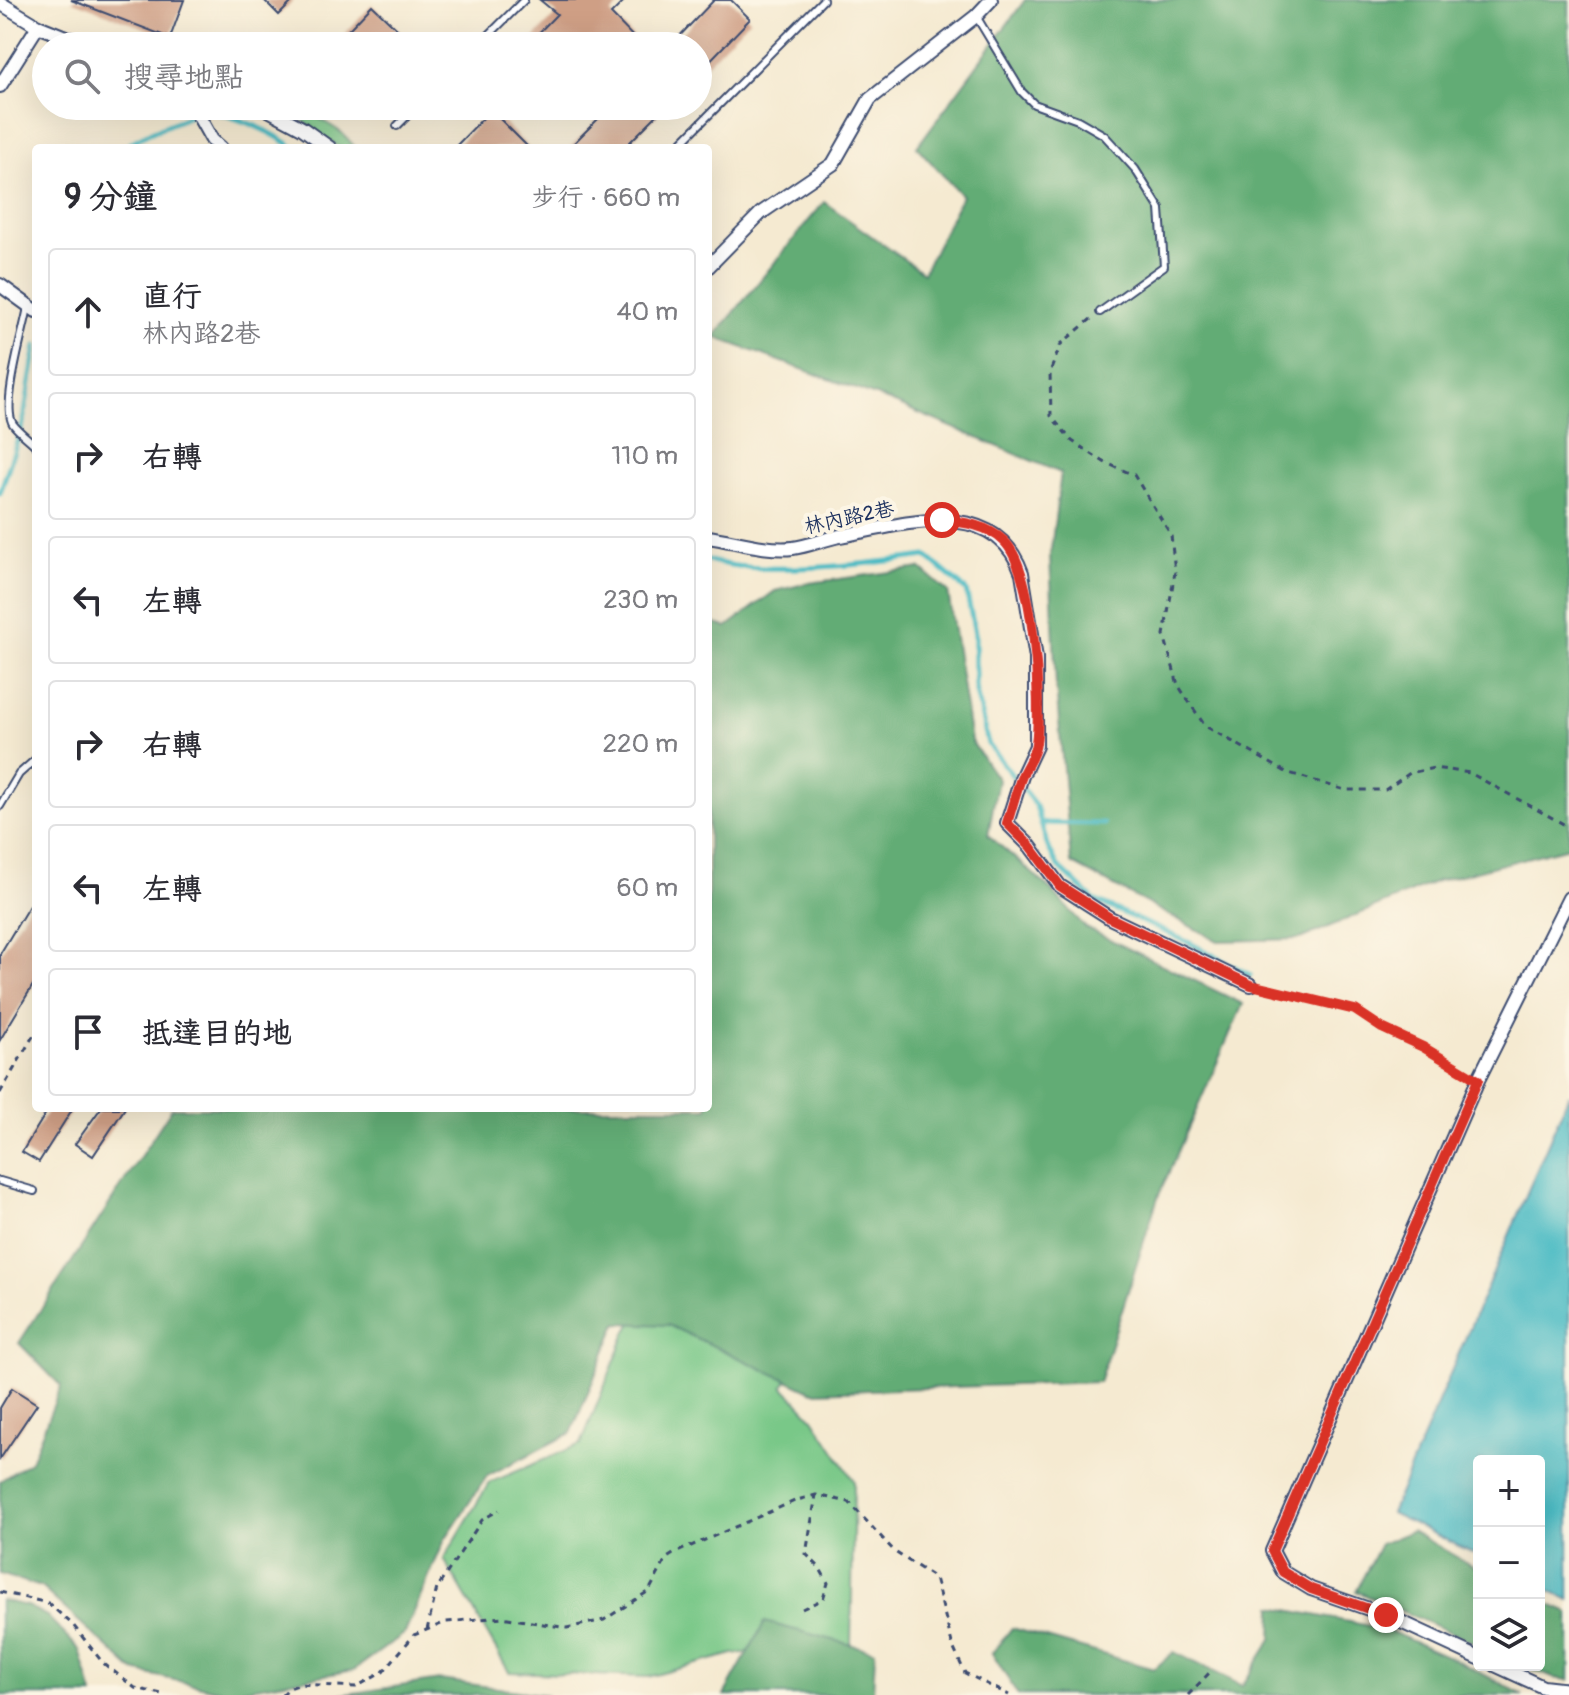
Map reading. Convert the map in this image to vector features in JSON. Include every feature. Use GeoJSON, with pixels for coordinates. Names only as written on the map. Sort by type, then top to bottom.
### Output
{"type":"FeatureCollection","features":[{"type":"Feature","properties":{"kind":"street"},"geometry":{"type":"LineString","coordinates":[[712,263],[761,213],[833,164],[870,99],[976,16],[991,0]]}},
{"type":"Feature","properties":{"kind":"street"},"geometry":{"type":"LineString","coordinates":[[0,3],[53,32]]}},
{"type":"Feature","properties":{"kind":"street"},"geometry":{"type":"LineString","coordinates":[[34,32],[38,26]]}},
{"type":"Feature","properties":{"kind":"street"},"geometry":{"type":"LineString","coordinates":[[0,86],[32,35]]}},
{"type":"Feature","properties":{"kind":"street"},"geometry":{"type":"LineString","coordinates":[[201,120],[216,144]]}},
{"type":"Feature","properties":{"kind":"street"},"geometry":{"type":"LineString","coordinates":[[287,120],[324,144]]}},
{"type":"Feature","properties":{"kind":"street"},"geometry":{"type":"LineString","coordinates":[[0,285],[32,308]]}},
{"type":"Feature","properties":{"kind":"street","name":"林內路2巷"},"geometry":{"type":"LineString","coordinates":[[712,538],[789,549],[891,527],[942,520],[966,522],[989,530],[1005,542],[1022,573],[1036,658],[1037,700],[1036,746],[1022,776],[1007,823],[1030,846],[1060,886],[1110,918],[1251,985]]}},
{"type":"Feature","properties":{"kind":"street"},"geometry":{"type":"LineString","coordinates":[[1473,1655],[1386,1615],[1311,1589],[1283,1572],[1272,1551],[1478,1080],[1569,898]]}},
{"type":"Feature","properties":{"kind":"street"},"geometry":{"type":"LineString","coordinates":[[1508,1671],[1543,1687],[1569,1690]]}},
{"type":"Feature","properties":{"kind":"lane"},"geometry":{"type":"LineString","coordinates":[[492,32],[524,0]]}},
{"type":"Feature","properties":{"kind":"lane"},"geometry":{"type":"LineString","coordinates":[[712,112],[823,0]]}},
{"type":"Feature","properties":{"kind":"lane"},"geometry":{"type":"LineString","coordinates":[[976,16],[1022,92],[1034,104],[1078,120],[1104,135],[1135,169],[1160,209],[1164,266],[1100,312]]}},
{"type":"Feature","properties":{"kind":"lane"},"geometry":{"type":"LineString","coordinates":[[397,126],[403,120]]}},
{"type":"Feature","properties":{"kind":"lane"},"geometry":{"type":"LineString","coordinates":[[680,144],[704,120]]}},
{"type":"Feature","properties":{"kind":"lane"},"geometry":{"type":"LineString","coordinates":[[32,308],[16,352],[9,413],[13,424],[32,442]]}},
{"type":"Feature","properties":{"kind":"lane"},"geometry":{"type":"LineString","coordinates":[[0,409],[9,413]]}},
{"type":"Feature","properties":{"kind":"lane"},"geometry":{"type":"LineString","coordinates":[[0,806],[19,774],[32,763]]}},
{"type":"Feature","properties":{"kind":"lane"},"geometry":{"type":"LineString","coordinates":[[0,1181],[34,1191]]}},
{"type":"Feature","properties":{"kind":"path"},"geometry":{"type":"LineString","coordinates":[[1100,312],[1061,344],[1050,372],[1051,416],[1072,441],[1104,462],[1134,475],[1171,535],[1175,572],[1164,635],[1178,685],[1205,726],[1286,772],[1345,790],[1385,790],[1410,773],[1434,768],[1470,773],[1569,827]]}},
{"type":"Feature","properties":{"kind":"path"},"geometry":{"type":"LineString","coordinates":[[1251,985],[1355,1010],[1478,1080]]}},
{"type":"Feature","properties":{"kind":"path"},"geometry":{"type":"LineString","coordinates":[[0,1093],[32,1038]]}},
{"type":"Feature","properties":{"kind":"path"},"geometry":{"type":"LineString","coordinates":[[802,1609],[823,1599],[828,1583],[819,1567],[806,1554],[816,1495]]}},
{"type":"Feature","properties":{"kind":"path"},"geometry":{"type":"LineString","coordinates":[[282,1695],[300,1684],[356,1687],[383,1672],[414,1635],[446,1622],[502,1617],[567,1628],[604,1620],[649,1591],[667,1558],[675,1553],[797,1500],[816,1495],[849,1502],[895,1552],[935,1578],[953,1647],[965,1673],[1009,1695]]}},
{"type":"Feature","properties":{"kind":"path"},"geometry":{"type":"LineString","coordinates":[[427,1630],[437,1588],[482,1520],[499,1510]]}},
{"type":"Feature","properties":{"kind":"path"},"geometry":{"type":"LineString","coordinates":[[0,1592],[48,1603],[73,1625],[103,1663],[135,1688],[166,1695]]}},
{"type":"Feature","properties":{"kind":"path"},"geometry":{"type":"LineString","coordinates":[[1188,1695],[1213,1669]]}},
{"type":"Feature","properties":{"kind":"green space"},"geometry":{"type":"Polygon","coordinates":[[[1025,0],[1569,0],[1569,847],[1437,881],[1300,939],[1218,941],[1071,863],[1056,686],[1050,557],[1061,473],[892,402],[714,337],[824,202],[923,273],[962,196],[917,147],[1025,0]]]}},
{"type":"Feature","properties":{"kind":"green space"},"geometry":{"type":"Polygon","coordinates":[[[302,120],[322,120],[341,132],[352,144],[335,144],[302,120]]]}},
{"type":"Feature","properties":{"kind":"green space"},"geometry":{"type":"Polygon","coordinates":[[[920,568],[948,592],[971,741],[998,780],[988,835],[1046,885],[1086,928],[1243,1004],[1158,1197],[1099,1382],[813,1392],[668,1325],[617,1323],[571,1433],[487,1476],[445,1539],[405,1633],[354,1670],[228,1692],[134,1671],[41,1587],[0,1574],[0,1481],[31,1461],[61,1386],[19,1343],[169,1112],[712,1112],[712,623],[727,627],[775,591],[809,583],[920,568]]]}},
{"type":"Feature","properties":{"kind":"green space"},"geometry":{"type":"Polygon","coordinates":[[[680,1240],[819,1340],[783,1386],[813,1418],[854,1481],[851,1644],[733,1654],[648,1677],[509,1672],[444,1559],[489,1483],[581,1444],[626,1333],[680,1240]]]}},
{"type":"Feature","properties":{"kind":"green space"},"geometry":{"type":"Polygon","coordinates":[[[1412,1531],[1473,1567],[1473,1642],[1356,1591],[1380,1544],[1412,1531]]]}},
{"type":"Feature","properties":{"kind":"green space"},"geometry":{"type":"Polygon","coordinates":[[[0,1600],[27,1606],[47,1616],[80,1650],[93,1695],[0,1695],[0,1600]]]}},
{"type":"Feature","properties":{"kind":"green space"},"geometry":{"type":"Polygon","coordinates":[[[1545,1603],[1569,1613],[1569,1680],[1537,1671],[1545,1671],[1545,1603]]]}},
{"type":"Feature","properties":{"kind":"green space"},"geometry":{"type":"Polygon","coordinates":[[[1273,1607],[1385,1629],[1460,1662],[1523,1695],[1018,1695],[992,1653],[1012,1628],[1154,1669],[1174,1652],[1242,1686],[1272,1639],[1273,1607]]]}},
{"type":"Feature","properties":{"kind":"green space"},"geometry":{"type":"Polygon","coordinates":[[[765,1622],[875,1651],[873,1695],[724,1695],[765,1622]]]}},
{"type":"Feature","properties":{"kind":"green space"},"geometry":{"type":"Polygon","coordinates":[[[440,1680],[548,1695],[340,1695],[440,1680]]]}},
{"type":"Feature","properties":{"kind":"water"},"geometry":{"type":"Polygon","coordinates":[[[1569,1094],[1569,1600],[1545,1588],[1545,1455],[1473,1455],[1473,1553],[1391,1513],[1569,1094]]]}},
{"type":"Feature","properties":{"kind":"building"},"geometry":{"type":"Polygon","coordinates":[[[71,0],[184,0],[172,32],[154,32],[71,0]]]}},
{"type":"Feature","properties":{"kind":"building"},"geometry":{"type":"Polygon","coordinates":[[[264,0],[294,0],[279,15],[264,0]]]}},
{"type":"Feature","properties":{"kind":"building"},"geometry":{"type":"Polygon","coordinates":[[[540,0],[625,0],[611,14],[628,32],[540,32],[557,14],[540,0]]]}},
{"type":"Feature","properties":{"kind":"building"},"geometry":{"type":"Polygon","coordinates":[[[714,0],[731,0],[750,19],[712,58],[712,32],[683,32],[714,0]]]}},
{"type":"Feature","properties":{"kind":"building"},"geometry":{"type":"Polygon","coordinates":[[[372,5],[400,32],[346,32],[372,5]]]}},
{"type":"Feature","properties":{"kind":"building"},"geometry":{"type":"Polygon","coordinates":[[[481,120],[501,120],[525,144],[458,144],[481,120]]]}},
{"type":"Feature","properties":{"kind":"building"},"geometry":{"type":"Polygon","coordinates":[[[597,120],[652,120],[628,144],[573,144],[597,120]]]}},
{"type":"Feature","properties":{"kind":"building"},"geometry":{"type":"Polygon","coordinates":[[[32,901],[32,987],[0,1040],[0,954],[32,901]]]}},
{"type":"Feature","properties":{"kind":"building"},"geometry":{"type":"Polygon","coordinates":[[[47,1112],[70,1112],[39,1162],[22,1152],[47,1112]]]}},
{"type":"Feature","properties":{"kind":"building"},"geometry":{"type":"Polygon","coordinates":[[[98,1112],[122,1112],[93,1156],[75,1144],[98,1112]]]}},
{"type":"Feature","properties":{"kind":"building"},"geometry":{"type":"Polygon","coordinates":[[[12,1388],[37,1404],[0,1459],[0,1408],[12,1388]]]}},
{"type":"Feature","properties":{"kind":"waterway"},"geometry":{"type":"LineString","coordinates":[[130,144],[179,120]]}},
{"type":"Feature","properties":{"kind":"waterway"},"geometry":{"type":"LineString","coordinates":[[240,120],[288,144]]}},
{"type":"Feature","properties":{"kind":"waterway"},"geometry":{"type":"LineString","coordinates":[[0,493],[23,424],[32,370]]}},
{"type":"Feature","properties":{"kind":"waterway"},"geometry":{"type":"LineString","coordinates":[[712,561],[756,568],[785,568],[926,556],[966,590],[975,633],[975,687],[988,744],[1036,806],[1048,847],[1058,866],[1094,900],[1190,943],[1250,975]]}},
{"type":"Feature","properties":{"kind":"waterway"},"geometry":{"type":"LineString","coordinates":[[1041,823],[1104,824]]}},
{"type":"Feature","properties":{"kind":"route"},"geometry":{"type":"LineString","coordinates":[[942,520],[966,522],[989,530],[1005,542],[1022,573],[1036,658],[1036,746],[1022,776],[1007,823],[1030,846],[1060,886],[1110,918],[1251,985],[1355,1010],[1478,1080],[1272,1551],[1283,1572],[1311,1589],[1386,1615]]}}]}
